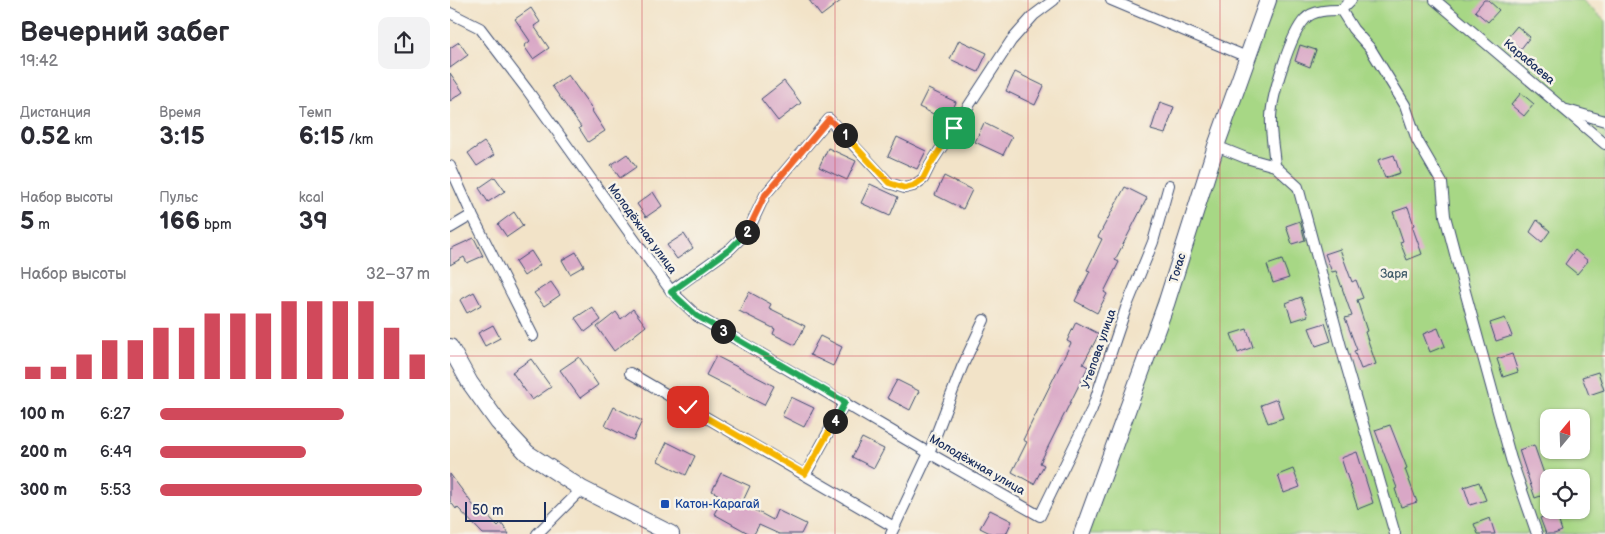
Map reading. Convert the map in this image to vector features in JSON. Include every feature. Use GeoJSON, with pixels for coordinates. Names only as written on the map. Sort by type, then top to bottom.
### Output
{"type":"FeatureCollection","features":[{"type":"Feature","properties":{"kind":"highway","name":"Тоғас"},"geometry":{"type":"LineString","coordinates":[[1082,534],[1166,304],[1216,146],[1268,0]]}},
{"type":"Feature","properties":{"kind":"highway"},"geometry":{"type":"LineString","coordinates":[[450,347],[470,383],[498,422],[527,454],[582,489],[671,534]]}},
{"type":"Feature","properties":{"kind":"street"},"geometry":{"type":"LineString","coordinates":[[671,292],[730,249],[748,231],[765,195],[829,119],[889,183],[905,188],[913,186],[923,179],[930,165],[1011,41],[1034,15],[1054,0]]}},
{"type":"Feature","properties":{"kind":"street"},"geometry":{"type":"LineString","coordinates":[[1111,0],[1247,57]]}},
{"type":"Feature","properties":{"kind":"street"},"geometry":{"type":"LineString","coordinates":[[1275,166],[1271,116],[1276,88],[1293,40],[1305,19],[1325,10],[1341,10],[1351,0]]}},
{"type":"Feature","properties":{"kind":"street","name":"Карабаева"},"geometry":{"type":"LineString","coordinates":[[1435,0],[1605,144]]}},
{"type":"Feature","properties":{"kind":"street"},"geometry":{"type":"LineString","coordinates":[[1341,10],[1370,48],[1405,105],[1417,140],[1442,183],[1445,216],[1463,284],[1511,459],[1537,534]]}},
{"type":"Feature","properties":{"kind":"street","name":"Молодёжная улица"},"geometry":{"type":"LineString","coordinates":[[451,13],[480,28],[528,91],[671,292],[697,316],[1040,516]]}},
{"type":"Feature","properties":{"kind":"street"},"geometry":{"type":"LineString","coordinates":[[1564,109],[1605,121]]}},
{"type":"Feature","properties":{"kind":"street"},"geometry":{"type":"LineString","coordinates":[[1216,146],[1246,158],[1275,166],[1298,187],[1394,534]]}},
{"type":"Feature","properties":{"kind":"street"},"geometry":{"type":"LineString","coordinates":[[450,166],[472,215],[533,336]]}},
{"type":"Feature","properties":{"kind":"street","name":"Утепова улица"},"geometry":{"type":"LineString","coordinates":[[1040,516],[1092,409],[1126,308],[1153,242],[1169,185]]}},
{"type":"Feature","properties":{"kind":"street"},"geometry":{"type":"LineString","coordinates":[[450,228],[472,215]]}},
{"type":"Feature","properties":{"kind":"street"},"geometry":{"type":"LineString","coordinates":[[630,373],[805,474],[893,530],[929,453],[962,367],[984,320]]}},
{"type":"Feature","properties":{"kind":"street"},"geometry":{"type":"LineString","coordinates":[[805,474],[845,402]]}},
{"type":"Feature","properties":{"kind":"street"},"geometry":{"type":"LineString","coordinates":[[537,534],[582,489]]}},
{"type":"Feature","properties":{"kind":"green space","name":"Заря"},"geometry":{"type":"Polygon","coordinates":[[[1277,0],[1582,0],[1605,21],[1605,534],[1081,534],[1216,146],[1277,0]]]}},
{"type":"Feature","properties":{"kind":"building"},"geometry":{"type":"Polygon","coordinates":[[[809,0],[842,0],[821,16],[809,0]]]}},
{"type":"Feature","properties":{"kind":"building"},"geometry":{"type":"Polygon","coordinates":[[[1484,0],[1488,0],[1499,10],[1488,22],[1475,11],[1484,0]]]}},
{"type":"Feature","properties":{"kind":"building"},"geometry":{"type":"Polygon","coordinates":[[[531,8],[540,22],[534,26],[549,48],[533,59],[524,46],[530,41],[515,19],[531,8]]]}},
{"type":"Feature","properties":{"kind":"building"},"geometry":{"type":"Polygon","coordinates":[[[1517,26],[1530,37],[1520,50],[1507,38],[1517,26]]]}},
{"type":"Feature","properties":{"kind":"building"},"geometry":{"type":"Polygon","coordinates":[[[959,40],[987,53],[978,72],[950,59],[959,40]]]}},
{"type":"Feature","properties":{"kind":"building"},"geometry":{"type":"Polygon","coordinates":[[[459,42],[468,55],[450,68],[450,48],[459,42]]]}},
{"type":"Feature","properties":{"kind":"building"},"geometry":{"type":"Polygon","coordinates":[[[1300,45],[1316,50],[1310,67],[1295,61],[1300,45]]]}},
{"type":"Feature","properties":{"kind":"building"},"geometry":{"type":"Polygon","coordinates":[[[1015,72],[1044,86],[1035,105],[1006,91],[1015,72]]]}},
{"type":"Feature","properties":{"kind":"building"},"geometry":{"type":"Polygon","coordinates":[[[450,73],[463,92],[450,101],[450,73]]]}},
{"type":"Feature","properties":{"kind":"building"},"geometry":{"type":"Polygon","coordinates":[[[568,75],[593,110],[605,131],[588,142],[579,128],[581,127],[552,86],[568,75]]]}},
{"type":"Feature","properties":{"kind":"building"},"geometry":{"type":"Polygon","coordinates":[[[784,81],[801,103],[778,121],[761,99],[784,81]]]}},
{"type":"Feature","properties":{"kind":"building"},"geometry":{"type":"Polygon","coordinates":[[[928,89],[956,102],[948,121],[919,107],[928,89]]]}},
{"type":"Feature","properties":{"kind":"building"},"geometry":{"type":"Polygon","coordinates":[[[1521,93],[1534,104],[1524,116],[1511,105],[1521,93]]]}},
{"type":"Feature","properties":{"kind":"building"},"geometry":{"type":"Polygon","coordinates":[[[1160,102],[1174,107],[1165,134],[1151,130],[1160,102]]]}},
{"type":"Feature","properties":{"kind":"building"},"geometry":{"type":"Polygon","coordinates":[[[984,123],[1012,137],[1003,155],[975,142],[984,123]]]}},
{"type":"Feature","properties":{"kind":"building"},"geometry":{"type":"Polygon","coordinates":[[[897,137],[926,151],[917,169],[888,156],[897,137]]]}},
{"type":"Feature","properties":{"kind":"building"},"geometry":{"type":"Polygon","coordinates":[[[484,142],[494,155],[477,166],[468,153],[484,142]]]}},
{"type":"Feature","properties":{"kind":"building"},"geometry":{"type":"Polygon","coordinates":[[[828,148],[856,161],[847,180],[819,167],[828,148]]]}},
{"type":"Feature","properties":{"kind":"building"},"geometry":{"type":"Polygon","coordinates":[[[627,154],[636,167],[620,178],[611,165],[627,154]]]}},
{"type":"Feature","properties":{"kind":"building"},"geometry":{"type":"Polygon","coordinates":[[[1394,155],[1400,173],[1385,178],[1378,160],[1394,155]]]}},
{"type":"Feature","properties":{"kind":"building"},"geometry":{"type":"Polygon","coordinates":[[[944,176],[972,190],[963,209],[935,195],[944,176]]]}},
{"type":"Feature","properties":{"kind":"building"},"geometry":{"type":"Polygon","coordinates":[[[495,177],[505,191],[488,202],[479,188],[495,177]]]}},
{"type":"Feature","properties":{"kind":"building"},"geometry":{"type":"Polygon","coordinates":[[[870,184],[898,197],[890,216],[861,203],[870,184]]]}},
{"type":"Feature","properties":{"kind":"building"},"geometry":{"type":"Polygon","coordinates":[[[1125,187],[1147,198],[1115,260],[1119,262],[1104,292],[1107,294],[1097,313],[1075,301],[1090,271],[1087,270],[1102,239],[1098,237],[1125,187]]]}},
{"type":"Feature","properties":{"kind":"building"},"geometry":{"type":"Polygon","coordinates":[[[653,192],[662,206],[646,217],[637,204],[653,192]]]}},
{"type":"Feature","properties":{"kind":"building"},"geometry":{"type":"Polygon","coordinates":[[[1408,207],[1414,225],[1412,226],[1422,254],[1407,260],[1400,242],[1403,241],[1393,212],[1408,207]]]}},
{"type":"Feature","properties":{"kind":"building"},"geometry":{"type":"Polygon","coordinates":[[[514,212],[523,226],[507,237],[498,224],[514,212]]]}},
{"type":"Feature","properties":{"kind":"building"},"geometry":{"type":"Polygon","coordinates":[[[1537,220],[1550,231],[1542,242],[1530,232],[1537,220]]]}},
{"type":"Feature","properties":{"kind":"building"},"geometry":{"type":"Polygon","coordinates":[[[1300,221],[1305,240],[1292,244],[1286,226],[1300,221]]]}},
{"type":"Feature","properties":{"kind":"building"},"geometry":{"type":"Polygon","coordinates":[[[684,234],[693,248],[677,259],[667,245],[684,234]]]}},
{"type":"Feature","properties":{"kind":"building"},"geometry":{"type":"Polygon","coordinates":[[[474,238],[483,256],[467,263],[464,257],[450,265],[450,249],[474,238]]]}},
{"type":"Feature","properties":{"kind":"building"},"geometry":{"type":"Polygon","coordinates":[[[1340,249],[1352,282],[1356,280],[1363,298],[1357,300],[1376,364],[1361,369],[1354,351],[1357,350],[1345,318],[1352,316],[1336,271],[1332,272],[1325,254],[1340,249]]]}},
{"type":"Feature","properties":{"kind":"building"},"geometry":{"type":"Polygon","coordinates":[[[1575,250],[1588,261],[1577,274],[1565,264],[1575,250]]]}},
{"type":"Feature","properties":{"kind":"building"},"geometry":{"type":"Polygon","coordinates":[[[531,251],[540,265],[524,276],[515,262],[531,251]]]}},
{"type":"Feature","properties":{"kind":"building"},"geometry":{"type":"Polygon","coordinates":[[[576,252],[584,266],[570,274],[562,260],[576,252]]]}},
{"type":"Feature","properties":{"kind":"building"},"geometry":{"type":"Polygon","coordinates":[[[1282,260],[1289,278],[1273,283],[1267,265],[1282,260]]]}},
{"type":"Feature","properties":{"kind":"building"},"geometry":{"type":"Polygon","coordinates":[[[551,282],[560,295],[544,306],[534,293],[551,282]]]}},
{"type":"Feature","properties":{"kind":"building"},"geometry":{"type":"Polygon","coordinates":[[[474,292],[481,305],[467,313],[460,300],[474,292]]]}},
{"type":"Feature","properties":{"kind":"building"},"geometry":{"type":"Polygon","coordinates":[[[749,292],[771,304],[769,308],[805,326],[795,345],[773,334],[775,329],[739,311],[749,292]]]}},
{"type":"Feature","properties":{"kind":"building"},"geometry":{"type":"Polygon","coordinates":[[[1301,297],[1308,316],[1292,321],[1286,303],[1301,297]]]}},
{"type":"Feature","properties":{"kind":"building"},"geometry":{"type":"Polygon","coordinates":[[[592,307],[601,320],[585,332],[575,318],[592,307]]]}},
{"type":"Feature","properties":{"kind":"building"},"geometry":{"type":"Polygon","coordinates":[[[633,309],[646,326],[614,351],[597,327],[616,312],[621,319],[633,309]]]}},
{"type":"Feature","properties":{"kind":"building"},"geometry":{"type":"Polygon","coordinates":[[[1505,318],[1512,336],[1496,341],[1490,323],[1505,318]]]}},
{"type":"Feature","properties":{"kind":"building"},"geometry":{"type":"Polygon","coordinates":[[[1076,322],[1099,334],[1083,364],[1088,367],[1040,463],[1044,465],[1034,484],[1012,472],[1027,442],[1023,440],[1071,343],[1067,341],[1076,322]]]}},
{"type":"Feature","properties":{"kind":"building"},"geometry":{"type":"Polygon","coordinates":[[[1325,323],[1331,341],[1316,346],[1309,328],[1325,323]]]}},
{"type":"Feature","properties":{"kind":"building"},"geometry":{"type":"Polygon","coordinates":[[[493,325],[500,338],[485,346],[478,333],[493,325]]]}},
{"type":"Feature","properties":{"kind":"building"},"geometry":{"type":"Polygon","coordinates":[[[1438,328],[1445,346],[1430,352],[1423,334],[1438,328]]]}},
{"type":"Feature","properties":{"kind":"building"},"geometry":{"type":"Polygon","coordinates":[[[1247,329],[1253,347],[1238,353],[1231,334],[1247,329]]]}},
{"type":"Feature","properties":{"kind":"building"},"geometry":{"type":"Polygon","coordinates":[[[820,336],[842,347],[833,366],[810,355],[820,336]]]}},
{"type":"Feature","properties":{"kind":"building"},"geometry":{"type":"Polygon","coordinates":[[[1512,354],[1518,372],[1503,377],[1497,359],[1512,354]]]}},
{"type":"Feature","properties":{"kind":"building"},"geometry":{"type":"Polygon","coordinates":[[[716,356],[774,386],[764,405],[706,375],[716,356]]]}},
{"type":"Feature","properties":{"kind":"building"},"geometry":{"type":"Polygon","coordinates":[[[579,357],[598,385],[580,398],[560,370],[579,357]]]}},
{"type":"Feature","properties":{"kind":"building"},"geometry":{"type":"Polygon","coordinates":[[[531,359],[551,387],[532,400],[512,372],[531,359]]]}},
{"type":"Feature","properties":{"kind":"building"},"geometry":{"type":"Polygon","coordinates":[[[1598,372],[1604,390],[1589,395],[1582,377],[1598,372]]]}},
{"type":"Feature","properties":{"kind":"building"},"geometry":{"type":"Polygon","coordinates":[[[897,380],[919,391],[910,410],[887,398],[897,380]]]}},
{"type":"Feature","properties":{"kind":"building"},"geometry":{"type":"Polygon","coordinates":[[[791,397],[814,408],[804,427],[782,416],[791,397]]]}},
{"type":"Feature","properties":{"kind":"building"},"geometry":{"type":"Polygon","coordinates":[[[1277,399],[1283,418],[1268,423],[1261,405],[1277,399]]]}},
{"type":"Feature","properties":{"kind":"building"},"geometry":{"type":"Polygon","coordinates":[[[614,407],[642,421],[633,440],[605,426],[614,407]]]}},
{"type":"Feature","properties":{"kind":"building"},"geometry":{"type":"Polygon","coordinates":[[[1390,425],[1407,468],[1405,469],[1417,502],[1401,507],[1395,489],[1397,488],[1375,430],[1390,425]]]}},
{"type":"Feature","properties":{"kind":"building"},"geometry":{"type":"Polygon","coordinates":[[[862,438],[884,449],[874,468],[852,457],[862,438]]]}},
{"type":"Feature","properties":{"kind":"building"},"geometry":{"type":"Polygon","coordinates":[[[667,442],[695,456],[686,475],[658,461],[667,442]]]}},
{"type":"Feature","properties":{"kind":"building"},"geometry":{"type":"Polygon","coordinates":[[[1534,445],[1542,469],[1540,469],[1540,496],[1535,498],[1519,450],[1534,445]]]}},
{"type":"Feature","properties":{"kind":"building"},"geometry":{"type":"Polygon","coordinates":[[[1357,452],[1373,503],[1358,509],[1341,458],[1357,452]]]}},
{"type":"Feature","properties":{"kind":"building"},"geometry":{"type":"Polygon","coordinates":[[[1293,469],[1300,487],[1284,493],[1278,475],[1293,469]]]}},
{"type":"Feature","properties":{"kind":"building"},"geometry":{"type":"Polygon","coordinates":[[[721,473],[750,486],[742,503],[773,520],[777,510],[806,524],[801,534],[779,534],[759,525],[754,534],[750,534],[714,514],[723,497],[712,491],[721,473]]]}},
{"type":"Feature","properties":{"kind":"building"},"geometry":{"type":"Polygon","coordinates":[[[450,474],[476,509],[479,506],[498,526],[501,523],[509,534],[483,534],[457,507],[456,509],[450,501],[450,474]]]}},
{"type":"Feature","properties":{"kind":"building"},"geometry":{"type":"Polygon","coordinates":[[[1479,482],[1486,500],[1470,505],[1464,487],[1479,482]]]}},
{"type":"Feature","properties":{"kind":"building"},"geometry":{"type":"Polygon","coordinates":[[[990,510],[1012,521],[1006,534],[992,534],[980,528],[990,510]]]}},
{"type":"Feature","properties":{"kind":"building"},"geometry":{"type":"Polygon","coordinates":[[[1490,518],[1495,534],[1478,534],[1474,524],[1490,518]]]}},
{"type":"Feature","properties":{"kind":"building"},"geometry":{"type":"Polygon","coordinates":[[[1540,519],[1558,519],[1562,531],[1546,534],[1540,519]]]}},
{"type":"Feature","properties":{"kind":"place","name":"Катон-Карагай"},"geometry":{"type":"Point","coordinates":[665,504]}},
{"type":"Feature","properties":{"kind":"route"},"geometry":{"type":"LineString","coordinates":[[688,407],[805,474],[845,402],[697,316],[671,292],[730,249],[748,231],[765,195],[829,119],[889,183],[905,188],[913,186],[923,179],[954,128]]}}]}
